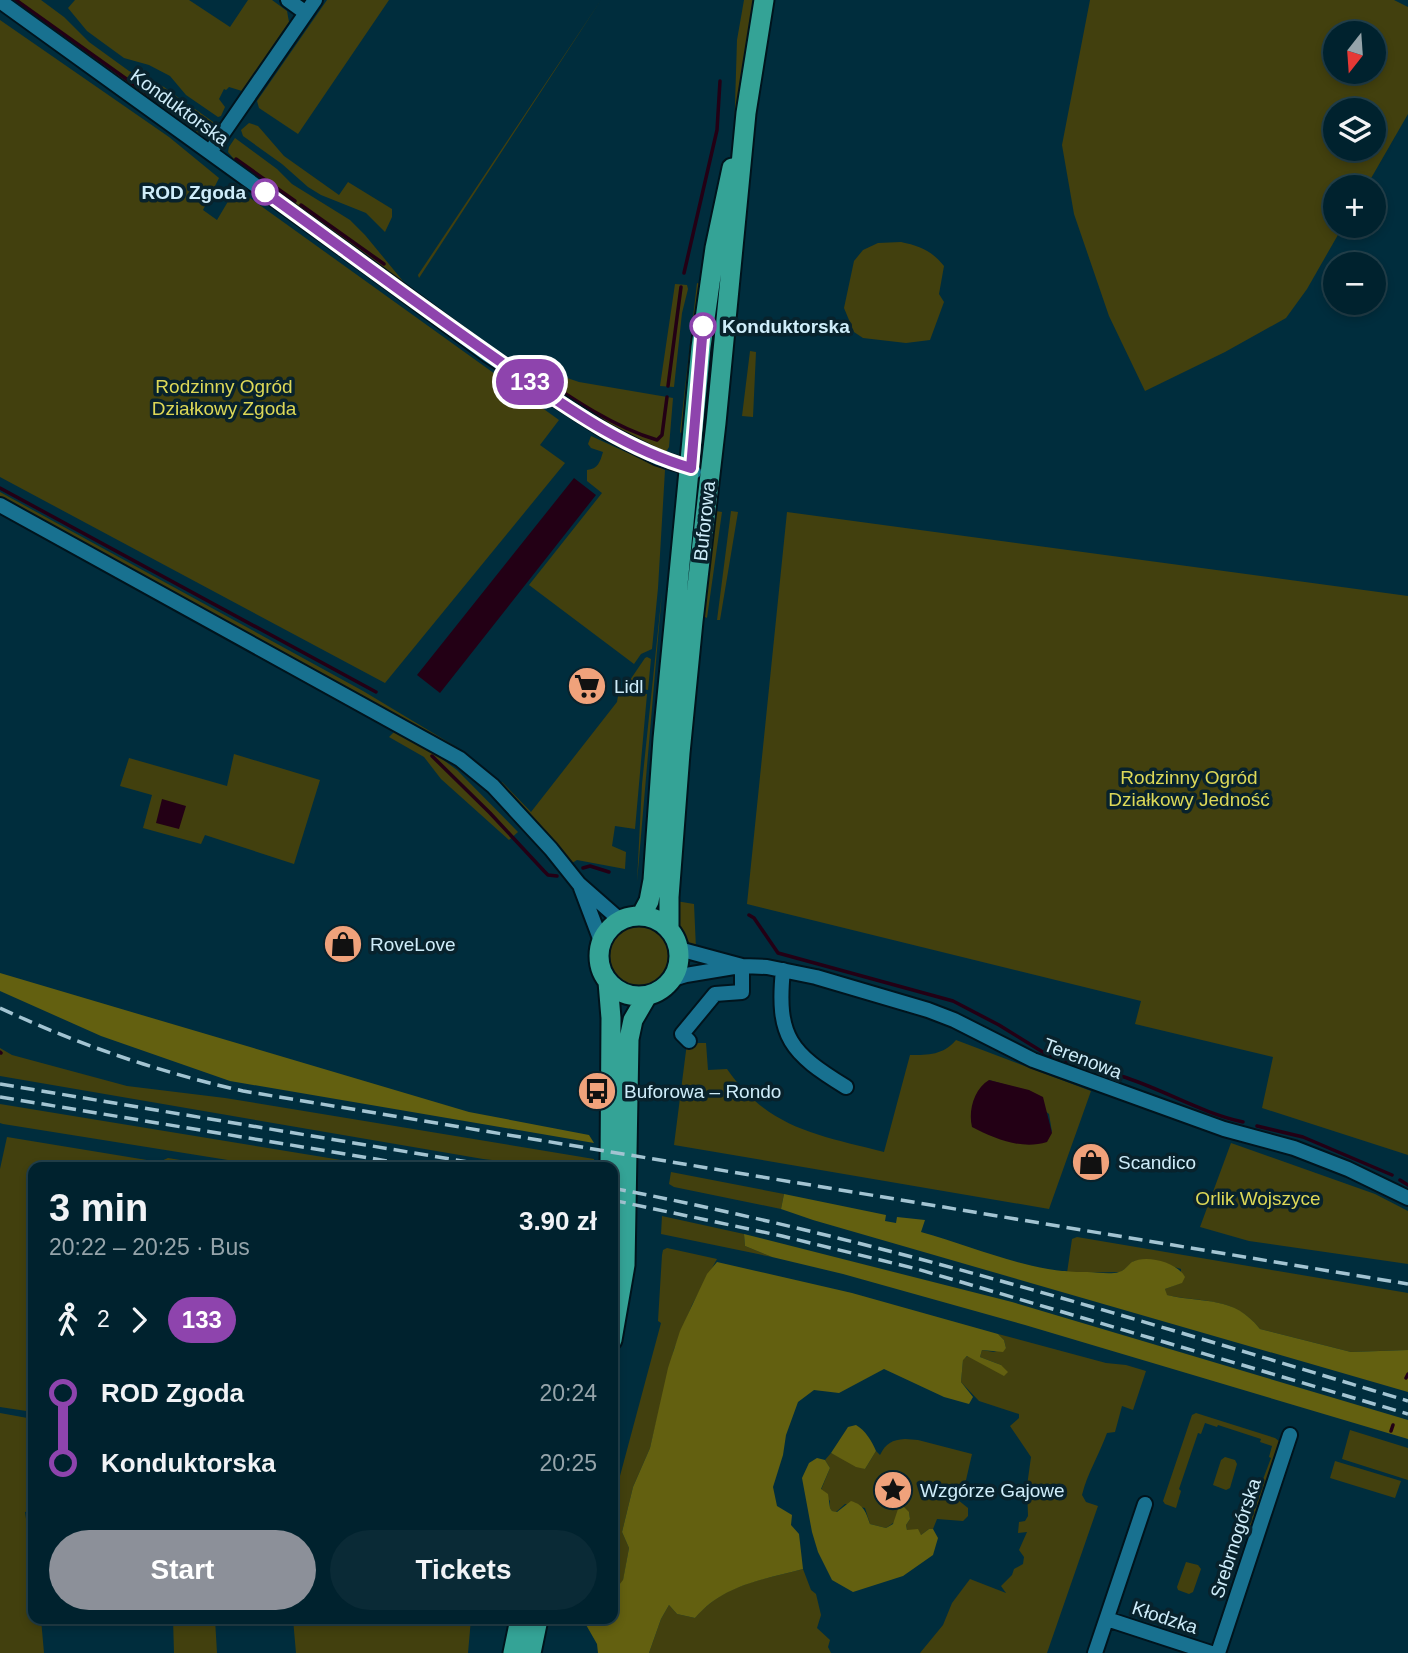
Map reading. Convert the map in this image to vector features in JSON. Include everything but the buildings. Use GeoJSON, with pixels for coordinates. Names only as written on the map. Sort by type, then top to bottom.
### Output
{"type":"FeatureCollection","features":[{"type":"Feature","properties":{"kind":"main road","name":"Buforowa"},"geometry":{"type":"LineString","coordinates":[[669,929],[680,753],[746,113],[764,0]]}},
{"type":"Feature","properties":{"kind":"main road","name":"Buforowa"},"geometry":{"type":"LineString","coordinates":[[641,916],[649,901],[653,880],[663,739],[709,284],[723,200],[746,113]]}},
{"type":"Feature","properties":{"kind":"main road"},"geometry":{"type":"LineString","coordinates":[[607,982],[621,993],[634,996],[647,996],[665,988],[673,979],[679,962],[679,949],[669,929],[661,922],[641,916],[621,920],[601,941],[599,964],[607,982],[611,1018],[610,1162]]}},
{"type":"Feature","properties":{"kind":"main road"},"geometry":{"type":"LineString","coordinates":[[618,1305],[625,1265],[629,1039],[633,1020],[647,996]]}},
{"type":"Feature","properties":{"kind":"main road"},"geometry":{"type":"LineString","coordinates":[[513,1653],[519,1624]]}},
{"type":"Feature","properties":{"kind":"main road"},"geometry":{"type":"LineString","coordinates":[[531,1653],[537,1624]]}},
{"type":"Feature","properties":{"kind":"street"},"geometry":{"type":"LineString","coordinates":[[210,152],[311,6],[288,0]]}},
{"type":"Feature","properties":{"kind":"street","name":"Konduktorska"},"geometry":{"type":"LineString","coordinates":[[0,1],[554,400],[607,432],[658,458],[691,468],[709,484]]}},
{"type":"Feature","properties":{"kind":"street"},"geometry":{"type":"LineString","coordinates":[[691,468],[711,457]]}},
{"type":"Feature","properties":{"kind":"street"},"geometry":{"type":"LineString","coordinates":[[0,505],[460,759],[486,780],[529,824],[579,884],[621,920]]}},
{"type":"Feature","properties":{"kind":"street"},"geometry":{"type":"LineString","coordinates":[[579,884],[601,941]]}},
{"type":"Feature","properties":{"kind":"street","name":"Terenowa"},"geometry":{"type":"LineString","coordinates":[[679,949],[742,966],[816,977],[928,1010],[954,1020],[1033,1060],[1224,1129],[1294,1148],[1348,1169],[1408,1198]]}},
{"type":"Feature","properties":{"kind":"street"},"geometry":{"type":"LineString","coordinates":[[689,1041],[682,1034],[715,994],[742,992],[742,966]]}},
{"type":"Feature","properties":{"kind":"street","name":"Terenowa"},"geometry":{"type":"LineString","coordinates":[[673,979],[742,966]]}},
{"type":"Feature","properties":{"kind":"street"},"geometry":{"type":"LineString","coordinates":[[783,970],[781,987],[786,1035],[801,1055],[846,1087]]}},
{"type":"Feature","properties":{"kind":"street","name":"Srebrnogórska"},"geometry":{"type":"LineString","coordinates":[[1218,1653],[1290,1435]]}},
{"type":"Feature","properties":{"kind":"street"},"geometry":{"type":"LineString","coordinates":[[1095,1653],[1145,1504]]}},
{"type":"Feature","properties":{"kind":"street","name":"Kłodzka"},"geometry":{"type":"LineString","coordinates":[[1107,1619],[1190,1650],[1211,1653]]}},
{"type":"Feature","properties":{"kind":"green space"},"geometry":{"type":"Polygon","coordinates":[[[8,0],[41,0],[64,17],[89,42],[129,71],[164,87],[191,107],[182,118],[152,96],[147,102],[8,0]]]}},
{"type":"Feature","properties":{"kind":"green space"},"geometry":{"type":"Polygon","coordinates":[[[75,0],[189,0],[230,27],[248,0],[272,0],[287,11],[289,22],[242,91],[229,87],[224,89],[219,99],[225,107],[218,117],[186,95],[170,76],[149,65],[124,58],[87,31],[68,8],[75,0]]]}},
{"type":"Feature","properties":{"kind":"green space"},"geometry":{"type":"Polygon","coordinates":[[[327,0],[389,0],[298,134],[259,108],[257,101],[327,0]]]}},
{"type":"Feature","properties":{"kind":"green space"},"geometry":{"type":"Polygon","coordinates":[[[601,0],[419,278],[418,275],[601,0]]]}},
{"type":"Feature","properties":{"kind":"green space"},"geometry":{"type":"Polygon","coordinates":[[[744,0],[758,0],[734,137],[737,40],[744,0]]]}},
{"type":"Feature","properties":{"kind":"green space"},"geometry":{"type":"Polygon","coordinates":[[[1090,0],[1394,0],[1408,7],[1408,114],[1386,152],[1386,98],[1323,98],[1323,161],[1381,161],[1373,175],[1323,175],[1323,238],[1336,238],[1328,252],[1323,252],[1323,261],[1286,318],[1225,352],[1145,391],[1109,316],[1074,214],[1062,145],[1090,0]]]}},
{"type":"Feature","properties":{"kind":"green space","name":"Rodzinny Ogród Działkowy Zgoda"},"geometry":{"type":"Polygon","coordinates":[[[0,20],[169,137],[219,178],[203,210],[217,220],[236,188],[559,420],[540,445],[565,463],[385,683],[0,477],[0,20]]]}},
{"type":"Feature","properties":{"kind":"green space"},"geometry":{"type":"Polygon","coordinates":[[[195,109],[216,124],[208,134],[199,134],[190,127],[187,119],[195,109]]]}},
{"type":"Feature","properties":{"kind":"green space"},"geometry":{"type":"Polygon","coordinates":[[[249,123],[258,126],[284,156],[339,195],[348,182],[392,209],[392,217],[385,232],[366,213],[308,187],[243,136],[241,130],[249,123]]]}},
{"type":"Feature","properties":{"kind":"green space"},"geometry":{"type":"Polygon","coordinates":[[[235,138],[277,169],[292,184],[350,220],[407,286],[231,161],[233,158],[228,152],[235,138]]]}},
{"type":"Feature","properties":{"kind":"green space"},"geometry":{"type":"Polygon","coordinates":[[[901,242],[925,250],[944,266],[939,294],[944,302],[930,340],[906,343],[863,338],[854,332],[844,308],[854,261],[863,250],[878,243],[901,242]]]}},
{"type":"Feature","properties":{"kind":"green space"},"geometry":{"type":"Polygon","coordinates":[[[697,283],[700,284],[683,435],[680,432],[697,283]]]}},
{"type":"Feature","properties":{"kind":"green space"},"geometry":{"type":"Polygon","coordinates":[[[675,284],[687,285],[688,289],[682,313],[674,387],[660,386],[675,284]]]}},
{"type":"Feature","properties":{"kind":"green space"},"geometry":{"type":"Polygon","coordinates":[[[750,351],[756,352],[753,417],[742,416],[750,351]]]}},
{"type":"Feature","properties":{"kind":"green space"},"geometry":{"type":"Polygon","coordinates":[[[529,365],[579,382],[673,398],[669,447],[666,452],[599,420],[524,372],[529,365]]]}},
{"type":"Feature","properties":{"kind":"green space"},"geometry":{"type":"Polygon","coordinates":[[[591,436],[665,470],[652,649],[641,654],[634,664],[529,585],[602,493],[587,481],[587,470],[598,464],[603,452],[591,448],[588,444],[591,436]]]}},
{"type":"Feature","properties":{"kind":"green space"},"geometry":{"type":"Polygon","coordinates":[[[0,492],[363,691],[458,748],[453,750],[0,498],[0,492]]]}},
{"type":"Feature","properties":{"kind":"green space"},"geometry":{"type":"Polygon","coordinates":[[[716,511],[722,512],[707,618],[703,616],[705,582],[716,511]]]}},
{"type":"Feature","properties":{"kind":"green space"},"geometry":{"type":"Polygon","coordinates":[[[731,511],[738,512],[720,620],[717,620],[731,511]]]}},
{"type":"Feature","properties":{"kind":"green space","name":"Rodzinny Ogród Działkowy Jedność"},"geometry":{"type":"Polygon","coordinates":[[[787,512],[1408,596],[1408,1155],[1262,1108],[1273,1057],[1135,1024],[1141,1001],[747,904],[787,512]]]}},
{"type":"Feature","properties":{"kind":"green space"},"geometry":{"type":"Polygon","coordinates":[[[662,592],[637,882],[642,784],[662,592]]]}},
{"type":"Feature","properties":{"kind":"green space"},"geometry":{"type":"Polygon","coordinates":[[[647,657],[651,659],[648,690],[622,686],[628,683],[647,657]]]}},
{"type":"Feature","properties":{"kind":"green space"},"geometry":{"type":"Polygon","coordinates":[[[619,690],[647,694],[635,829],[615,826],[612,846],[626,852],[625,869],[577,860],[572,863],[498,785],[502,782],[531,812],[617,702],[619,690]]]}},
{"type":"Feature","properties":{"kind":"green space"},"geometry":{"type":"Polygon","coordinates":[[[394,732],[434,753],[457,770],[518,832],[509,840],[441,779],[424,757],[389,737],[394,732]]]}},
{"type":"Feature","properties":{"kind":"green space"},"geometry":{"type":"Polygon","coordinates":[[[234,754],[320,780],[294,864],[205,835],[201,844],[143,828],[152,795],[120,786],[129,758],[227,786],[234,754]]]}},
{"type":"Feature","properties":{"kind":"green space"},"geometry":{"type":"Polygon","coordinates":[[[676,901],[694,904],[696,949],[686,940],[680,928],[676,901]]]}},
{"type":"Feature","properties":{"kind":"green space"},"geometry":{"type":"Polygon","coordinates":[[[632,926],[644,926],[660,935],[667,945],[667,969],[660,979],[644,988],[632,988],[621,983],[612,974],[607,963],[607,951],[612,940],[621,931],[632,926]]]}},
{"type":"Feature","properties":{"kind":"green space"},"geometry":{"type":"Polygon","coordinates":[[[956,1040],[1091,1091],[1049,1209],[674,1145],[687,1043],[706,1043],[708,1070],[727,1069],[760,1105],[796,1127],[884,1152],[910,1055],[935,1053],[946,1049],[956,1040]],[[989,1080],[1052,1132],[1049,1114],[1014,1087],[989,1080]]]}},
{"type":"Feature","properties":{"kind":"green space"},"geometry":{"type":"Polygon","coordinates":[[[0,1048],[12,1055],[127,1086],[225,1098],[594,1159],[594,1162],[511,1162],[483,1159],[0,1076],[0,1048]]]}},
{"type":"Feature","properties":{"kind":"green space"},"geometry":{"type":"Polygon","coordinates":[[[0,1104],[354,1162],[241,1162],[0,1123],[0,1104]]]}},
{"type":"Feature","properties":{"kind":"green space"},"geometry":{"type":"Polygon","coordinates":[[[7,1137],[159,1162],[28,1162],[28,1411],[0,1407],[0,1169],[7,1137]]]}},
{"type":"Feature","properties":{"kind":"green space","name":"Orlik Wojszyce"},"geometry":{"type":"Polygon","coordinates":[[[1231,1143],[1375,1194],[1408,1211],[1408,1264],[1249,1241],[1200,1227],[1231,1143]]]}},
{"type":"Feature","properties":{"kind":"green space"},"geometry":{"type":"Polygon","coordinates":[[[168,1158],[193,1162],[159,1162],[168,1158]]]}},
{"type":"Feature","properties":{"kind":"green space"},"geometry":{"type":"Polygon","coordinates":[[[671,1172],[784,1194],[781,1209],[674,1187],[669,1184],[671,1172]]]}},
{"type":"Feature","properties":{"kind":"green space"},"geometry":{"type":"Polygon","coordinates":[[[662,1216],[744,1234],[745,1246],[772,1257],[661,1234],[662,1216]]]}},
{"type":"Feature","properties":{"kind":"green space"},"geometry":{"type":"Polygon","coordinates":[[[1077,1237],[1408,1293],[1408,1350],[1351,1352],[1260,1329],[1250,1318],[1229,1306],[1166,1295],[1165,1289],[1181,1283],[1181,1269],[1151,1260],[1134,1261],[1121,1272],[1067,1273],[1072,1239],[1077,1237]]]}},
{"type":"Feature","properties":{"kind":"green space"},"geometry":{"type":"Polygon","coordinates":[[[667,1248],[717,1259],[692,1305],[674,1349],[650,1448],[633,1487],[622,1532],[629,1548],[623,1581],[618,1587],[618,1483],[661,1323],[658,1321],[663,1250],[667,1248]]]}},
{"type":"Feature","properties":{"kind":"green space"},"geometry":{"type":"Polygon","coordinates":[[[998,1334],[1146,1371],[1133,1410],[1122,1406],[1115,1432],[1107,1433],[1084,1487],[1082,1495],[1086,1502],[1098,1506],[1047,1653],[920,1653],[943,1625],[952,1603],[970,1579],[1006,1593],[1001,1586],[1014,1569],[1023,1564],[1024,1557],[1019,1550],[1027,1532],[1018,1533],[1019,1522],[1025,1521],[1028,1516],[1027,1486],[1031,1457],[1010,1426],[1019,1418],[1019,1414],[979,1401],[961,1382],[963,1359],[968,1356],[1001,1365],[980,1357],[982,1350],[994,1352],[1006,1348],[1004,1340],[998,1334]]]}},
{"type":"Feature","properties":{"kind":"green space"},"geometry":{"type":"Polygon","coordinates":[[[0,1413],[28,1418],[28,1512],[25,1512],[28,1532],[28,1624],[41,1624],[44,1653],[0,1653],[0,1413]]]}},
{"type":"Feature","properties":{"kind":"green space"},"geometry":{"type":"Polygon","coordinates":[[[1196,1413],[1279,1441],[1249,1532],[1244,1530],[1271,1458],[1272,1446],[1260,1442],[1261,1439],[1205,1423],[1201,1434],[1198,1433],[1179,1489],[1181,1491],[1176,1508],[1163,1501],[1192,1415],[1196,1413]]]}},
{"type":"Feature","properties":{"kind":"green space"},"geometry":{"type":"Polygon","coordinates":[[[1350,1430],[1408,1448],[1408,1480],[1342,1459],[1350,1430]]]}},
{"type":"Feature","properties":{"kind":"green space"},"geometry":{"type":"Polygon","coordinates":[[[905,1439],[972,1454],[966,1480],[955,1493],[958,1500],[968,1508],[968,1516],[963,1521],[937,1519],[933,1529],[921,1535],[907,1530],[909,1512],[886,1528],[870,1524],[865,1508],[845,1504],[836,1512],[832,1511],[830,1501],[821,1490],[830,1468],[825,1460],[831,1453],[865,1469],[876,1451],[880,1455],[890,1443],[905,1439]]]}},
{"type":"Feature","properties":{"kind":"green space"},"geometry":{"type":"Polygon","coordinates":[[[1225,1457],[1235,1460],[1237,1464],[1230,1488],[1226,1490],[1213,1485],[1221,1460],[1225,1457]]]}},
{"type":"Feature","properties":{"kind":"green space"},"geometry":{"type":"Polygon","coordinates":[[[1335,1461],[1401,1481],[1395,1498],[1330,1478],[1335,1461]]]}},
{"type":"Feature","properties":{"kind":"green space"},"geometry":{"type":"Polygon","coordinates":[[[1186,1562],[1198,1565],[1201,1569],[1193,1592],[1189,1594],[1177,1587],[1186,1562]]]}},
{"type":"Feature","properties":{"kind":"green space"},"geometry":{"type":"Polygon","coordinates":[[[803,1569],[811,1590],[816,1594],[821,1615],[817,1628],[830,1640],[828,1647],[831,1653],[649,1653],[669,1605],[677,1614],[695,1618],[719,1597],[745,1584],[803,1569]]]}},
{"type":"Feature","properties":{"kind":"green space"},"geometry":{"type":"Polygon","coordinates":[[[173,1624],[215,1624],[217,1653],[174,1653],[173,1624]]]}},
{"type":"Feature","properties":{"kind":"green space"},"geometry":{"type":"Polygon","coordinates":[[[293,1624],[471,1624],[468,1653],[296,1653],[293,1624]]]}},
{"type":"Feature","properties":{"kind":"shaded area"},"geometry":{"type":"Polygon","coordinates":[[[574,478],[596,495],[440,693],[417,675],[574,478]]]}},
{"type":"Feature","properties":{"kind":"shaded area"},"geometry":{"type":"Polygon","coordinates":[[[162,799],[186,806],[179,829],[156,823],[162,799]]]}},
{"type":"Feature","properties":{"kind":"shaded area"},"geometry":{"type":"Polygon","coordinates":[[[0,973],[469,1112],[589,1135],[594,1143],[230,1081],[101,1036],[0,991],[0,973]]]}},
{"type":"Feature","properties":{"kind":"shaded area"},"geometry":{"type":"Polygon","coordinates":[[[989,1080],[1029,1090],[1043,1097],[1052,1133],[1047,1142],[1018,1144],[972,1127],[973,1101],[979,1089],[989,1080]]]}},
{"type":"Feature","properties":{"kind":"shaded area"},"geometry":{"type":"Polygon","coordinates":[[[784,1194],[886,1215],[885,1221],[896,1223],[897,1217],[925,1220],[921,1232],[1003,1258],[1045,1268],[1111,1273],[1121,1271],[1138,1260],[1162,1261],[1176,1268],[1185,1277],[1182,1283],[1165,1289],[1167,1295],[1229,1306],[1250,1318],[1260,1329],[1351,1352],[1408,1350],[1408,1392],[813,1220],[781,1209],[784,1194]]]}},
{"type":"Feature","properties":{"kind":"shaded area"},"geometry":{"type":"Polygon","coordinates":[[[744,1234],[1012,1302],[1408,1420],[1408,1439],[1025,1325],[772,1257],[745,1246],[744,1234]]]}},
{"type":"Feature","properties":{"kind":"shaded area"},"geometry":{"type":"Polygon","coordinates":[[[717,1262],[852,1293],[998,1334],[1004,1340],[1006,1348],[1003,1352],[982,1350],[980,1357],[1001,1365],[1008,1372],[1004,1376],[967,1356],[963,1360],[961,1382],[973,1397],[969,1404],[944,1397],[884,1369],[839,1393],[814,1390],[798,1402],[786,1435],[773,1487],[777,1506],[792,1515],[791,1525],[799,1534],[803,1569],[731,1590],[695,1618],[677,1614],[669,1605],[649,1653],[598,1653],[597,1644],[586,1624],[618,1624],[618,1586],[623,1580],[629,1548],[622,1532],[633,1487],[650,1448],[668,1368],[680,1331],[707,1274],[717,1262]]]}},
{"type":"Feature","properties":{"kind":"shaded area"},"geometry":{"type":"Polygon","coordinates":[[[856,1425],[868,1436],[876,1451],[865,1469],[831,1453],[848,1427],[856,1425]]]}},
{"type":"Feature","properties":{"kind":"shaded area"},"geometry":{"type":"Polygon","coordinates":[[[817,1458],[825,1460],[830,1468],[821,1489],[828,1494],[832,1511],[837,1512],[851,1501],[864,1510],[870,1524],[886,1528],[893,1524],[898,1509],[903,1506],[909,1512],[907,1530],[918,1529],[921,1535],[933,1529],[938,1538],[933,1555],[903,1576],[853,1592],[832,1580],[818,1552],[812,1532],[802,1478],[809,1463],[817,1458]]]}},
{"type":"Feature","properties":{"kind":"waterway"},"geometry":{"type":"LineString","coordinates":[[16,0],[160,103]]}},
{"type":"Feature","properties":{"kind":"waterway"},"geometry":{"type":"LineString","coordinates":[[684,273],[717,130],[720,81]]}},
{"type":"Feature","properties":{"kind":"waterway"},"geometry":{"type":"LineString","coordinates":[[236,159],[295,201]]}},
{"type":"Feature","properties":{"kind":"waterway"},"geometry":{"type":"LineString","coordinates":[[301,205],[384,264]]}},
{"type":"Feature","properties":{"kind":"waterway"},"geometry":{"type":"LineString","coordinates":[[668,386],[681,287]]}},
{"type":"Feature","properties":{"kind":"waterway"},"geometry":{"type":"LineString","coordinates":[[527,368],[606,418],[657,440],[662,435],[667,397]]}},
{"type":"Feature","properties":{"kind":"waterway"},"geometry":{"type":"LineString","coordinates":[[0,488],[376,692]]}},
{"type":"Feature","properties":{"kind":"waterway"},"geometry":{"type":"LineString","coordinates":[[432,756],[548,875],[557,876]]}},
{"type":"Feature","properties":{"kind":"waterway"},"geometry":{"type":"LineString","coordinates":[[583,868],[590,866],[609,872]]}},
{"type":"Feature","properties":{"kind":"waterway"},"geometry":{"type":"LineString","coordinates":[[749,915],[754,918],[778,953],[953,1001],[1054,1059],[1108,1073]]}},
{"type":"Feature","properties":{"kind":"waterway"},"geometry":{"type":"LineString","coordinates":[[1121,1076],[1212,1113],[1243,1122]]}},
{"type":"Feature","properties":{"kind":"waterway"},"geometry":{"type":"LineString","coordinates":[[1257,1126],[1303,1137],[1392,1175]]}},
{"type":"Feature","properties":{"kind":"waterway"},"geometry":{"type":"LineString","coordinates":[[1400,1180],[1408,1185]]}},
{"type":"Feature","properties":{"kind":"waterway"},"geometry":{"type":"LineString","coordinates":[[1406,1378],[1408,1374]]}},
{"type":"Feature","properties":{"kind":"waterway"},"geometry":{"type":"LineString","coordinates":[[1391,1431],[1393,1425]]}},
{"type":"Feature","properties":{"kind":"railway"},"geometry":{"type":"LineString","coordinates":[[0,1008],[59,1034],[120,1056],[243,1091],[1408,1284]]}},
{"type":"Feature","properties":{"kind":"railway"},"geometry":{"type":"LineString","coordinates":[[0,1084],[468,1162]]}},
{"type":"Feature","properties":{"kind":"railway"},"geometry":{"type":"LineString","coordinates":[[0,1097],[394,1162]]}},
{"type":"Feature","properties":{"kind":"railway"},"geometry":{"type":"LineString","coordinates":[[618,1189],[914,1257],[1408,1401]]}},
{"type":"Feature","properties":{"kind":"railway"},"geometry":{"type":"LineString","coordinates":[[618,1201],[782,1236],[917,1269],[1408,1414]]}},
{"type":"Feature","properties":{"kind":"bus line","name":"133"},"geometry":{"type":"LineString","coordinates":[[265,192],[408,298],[554,400],[607,432],[658,458],[691,468],[703,326]]}},
{"type":"Feature","properties":{"kind":"place","name":"ROD Zgoda"},"geometry":{"type":"Point","coordinates":[265,192]}},
{"type":"Feature","properties":{"kind":"place","name":"Konduktorska"},"geometry":{"type":"Point","coordinates":[703,326]}},
{"type":"Feature","properties":{"kind":"place","name":"Lidl"},"geometry":{"type":"Point","coordinates":[587,686]}},
{"type":"Feature","properties":{"kind":"place","name":"RoveLove"},"geometry":{"type":"Point","coordinates":[343,944]}},
{"type":"Feature","properties":{"kind":"place","name":"Buforowa – Rondo"},"geometry":{"type":"Point","coordinates":[597,1091]}},
{"type":"Feature","properties":{"kind":"place","name":"Scandico"},"geometry":{"type":"Point","coordinates":[1091,1162]}},
{"type":"Feature","properties":{"kind":"place","name":"Wzgórze Gajowe"},"geometry":{"type":"Point","coordinates":[893,1490]}}]}
